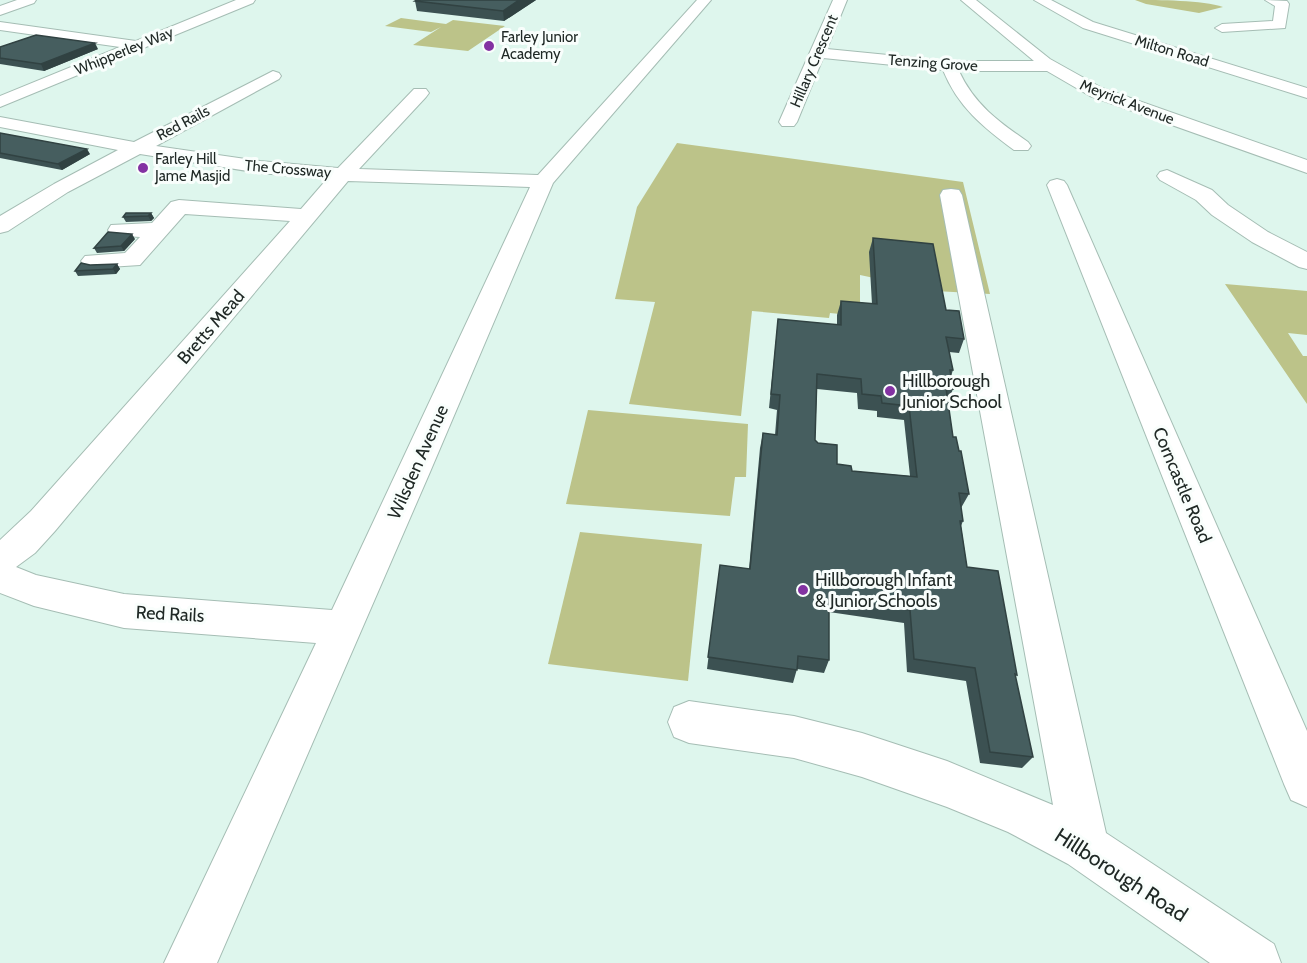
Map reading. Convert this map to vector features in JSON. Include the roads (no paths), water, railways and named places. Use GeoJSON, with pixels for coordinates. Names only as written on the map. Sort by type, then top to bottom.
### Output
{"type":"FeatureCollection","features":[{"type":"Feature","properties":{"kind":"street"},"geometry":{"type":"LineString","coordinates":[[0,11],[29,0]]}},
{"type":"Feature","properties":{"kind":"street","name":"Whipperley Way"},"geometry":{"type":"LineString","coordinates":[[0,102],[248,0]]}},
{"type":"Feature","properties":{"kind":"street","name":"Wilsden Avenue"},"geometry":{"type":"LineString","coordinates":[[190,963],[344,628],[543,182],[704,0]]}},
{"type":"Feature","properties":{"kind":"street","name":"Hillary Crescent"},"geometry":{"type":"LineString","coordinates":[[788,122],[840,0]]}},
{"type":"Feature","properties":{"kind":"street","name":"Meyrick Avenue"},"geometry":{"type":"LineString","coordinates":[[968,0],[1047,66],[1096,92],[1307,167]]}},
{"type":"Feature","properties":{"kind":"street","name":"Milton Road"},"geometry":{"type":"LineString","coordinates":[[1041,0],[1089,25],[1307,93]]}},
{"type":"Feature","properties":{"kind":"street"},"geometry":{"type":"LineString","coordinates":[[1274,1],[1292,1]]}},
{"type":"Feature","properties":{"kind":"street"},"geometry":{"type":"LineString","coordinates":[[1274,1],[1283,7],[1280,25]]}},
{"type":"Feature","properties":{"kind":"street"},"geometry":{"type":"LineString","coordinates":[[1222,28],[1280,25],[1298,30]]}},
{"type":"Feature","properties":{"kind":"street"},"geometry":{"type":"LineString","coordinates":[[0,26],[137,46]]}},
{"type":"Feature","properties":{"kind":"street"},"geometry":{"type":"LineString","coordinates":[[0,35],[20,29]]}},
{"type":"Feature","properties":{"kind":"street","name":"Tenzing Grove"},"geometry":{"type":"LineString","coordinates":[[818,53],[949,66],[1047,66]]}},
{"type":"Feature","properties":{"kind":"street"},"geometry":{"type":"LineString","coordinates":[[949,66],[958,90],[970,107],[1021,146]]}},
{"type":"Feature","properties":{"kind":"street","name":"Red Rails"},"geometry":{"type":"LineString","coordinates":[[0,226],[61,188],[273,76]]}},
{"type":"Feature","properties":{"kind":"street","name":"Bretts Mead"},"geometry":{"type":"LineString","coordinates":[[0,559],[22,543],[43,521],[343,174],[420,93]]}},
{"type":"Feature","properties":{"kind":"street","name":"The Crossway"},"geometry":{"type":"LineString","coordinates":[[0,122],[220,162],[343,174],[543,182]]}},
{"type":"Feature","properties":{"kind":"street"},"geometry":{"type":"LineString","coordinates":[[1167,176],[1204,195],[1220,210],[1260,237],[1307,262]]}},
{"type":"Feature","properties":{"kind":"street","name":"Corncastle Road"},"geometry":{"type":"LineString","coordinates":[[1057,185],[1307,784]]}},
{"type":"Feature","properties":{"kind":"street"},"geometry":{"type":"LineString","coordinates":[[951,195],[1085,847]]}},
{"type":"Feature","properties":{"kind":"street"},"geometry":{"type":"LineString","coordinates":[[93,261],[132,260],[179,207],[307,216]]}},
{"type":"Feature","properties":{"kind":"street"},"geometry":{"type":"LineString","coordinates":[[119,231],[157,230]]}},
{"type":"Feature","properties":{"kind":"street","name":"Red Rails"},"geometry":{"type":"LineString","coordinates":[[0,577],[34,590],[124,611],[344,628]]}},
{"type":"Feature","properties":{"kind":"street","name":"Hillborough Road"},"geometry":{"type":"LineString","coordinates":[[689,722],[794,737],[862,755],[947,784],[1024,815],[1085,847],[1256,963]]}},
{"type":"Feature","properties":{"kind":"place","name":"Farley Junior Academy"},"geometry":{"type":"Point","coordinates":[489,46]}},
{"type":"Feature","properties":{"kind":"place","name":"Farley Hill Jame Masjid"},"geometry":{"type":"Point","coordinates":[143,168]}},
{"type":"Feature","properties":{"kind":"place","name":"Hillborough Junior School"},"geometry":{"type":"Point","coordinates":[890,391]}},
{"type":"Feature","properties":{"kind":"place","name":"Hillborough Infant & Junior Schools"},"geometry":{"type":"Point","coordinates":[803,590]}}]}
